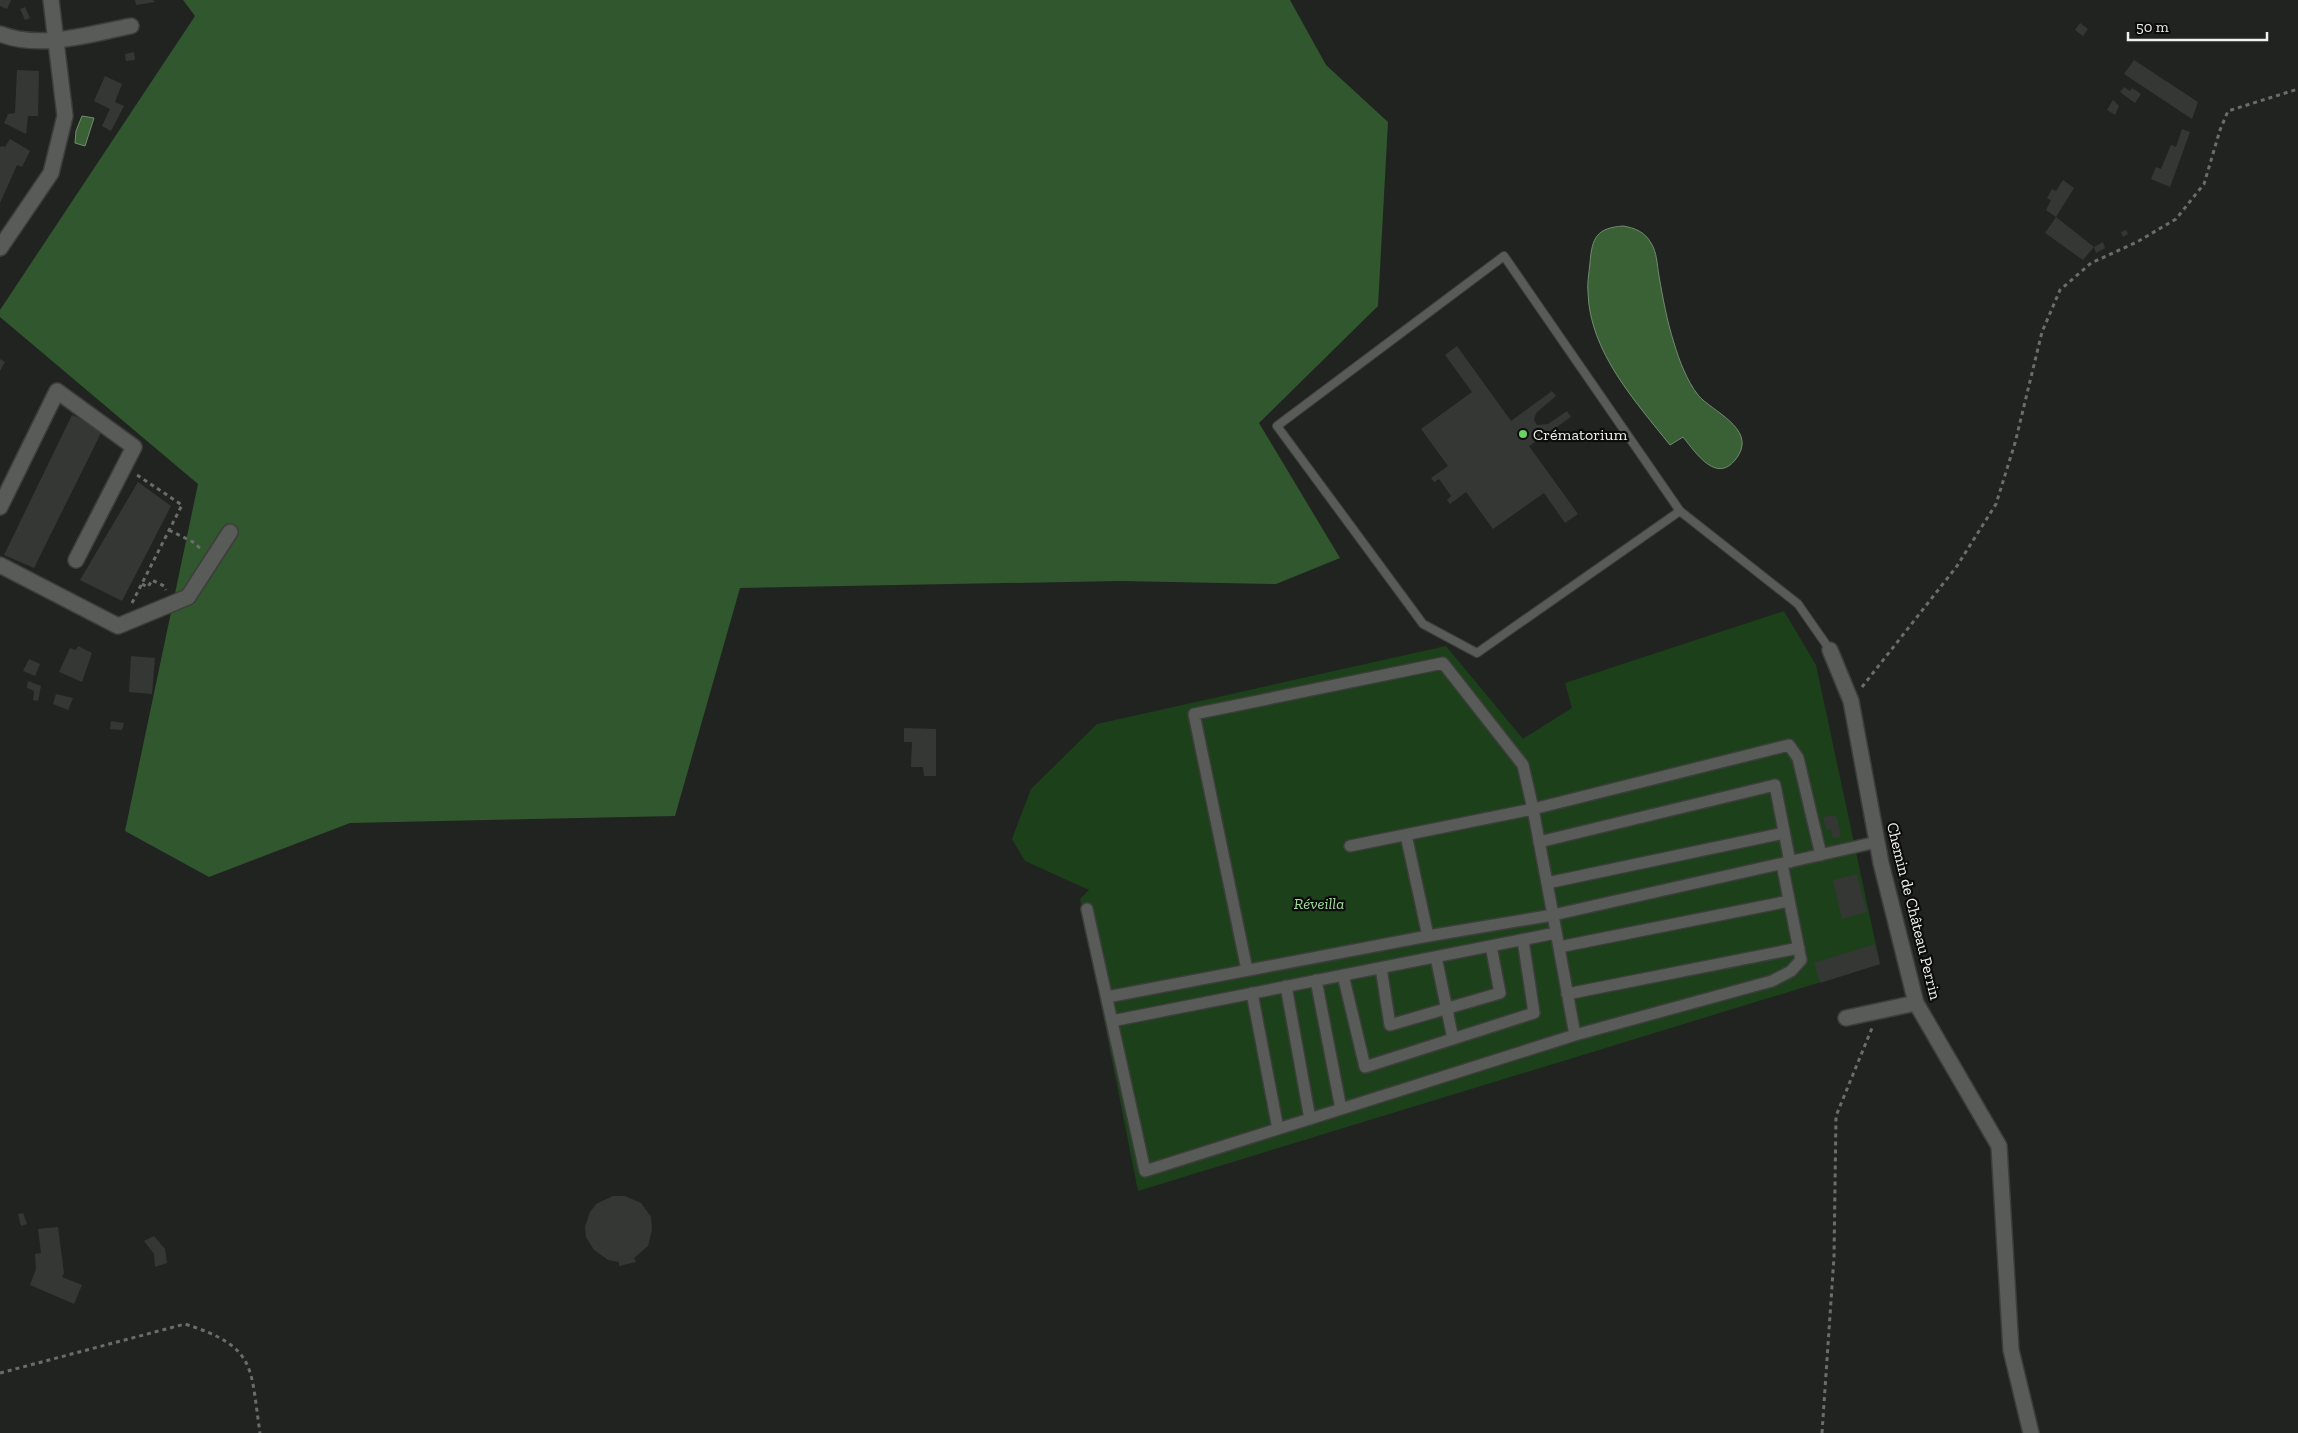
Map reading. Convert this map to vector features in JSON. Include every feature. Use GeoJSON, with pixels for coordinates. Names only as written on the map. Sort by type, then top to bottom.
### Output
{"type":"FeatureCollection","features":[{"type":"Feature","properties":{"kind":"street"},"geometry":{"type":"LineString","coordinates":[[0,248],[51,173],[65,116],[54,40],[51,0]]}},
{"type":"Feature","properties":{"kind":"street"},"geometry":{"type":"LineString","coordinates":[[0,34],[13,39],[54,40],[131,26]]}},
{"type":"Feature","properties":{"kind":"street"},"geometry":{"type":"LineString","coordinates":[[0,507],[57,391],[134,447],[123,464],[76,560]]}},
{"type":"Feature","properties":{"kind":"street"},"geometry":{"type":"LineString","coordinates":[[0,565],[118,626],[188,597],[230,532]]}},
{"type":"Feature","properties":{"kind":"street","name":"Chemin de Château Perrin"},"geometry":{"type":"LineString","coordinates":[[1830,650],[1851,702],[1877,842],[1916,1003],[1999,1146],[2011,1350],[2030,1433]]}},
{"type":"Feature","properties":{"kind":"street"},"geometry":{"type":"LineString","coordinates":[[1247,970],[1194,714],[1443,663],[1522,765],[1533,809],[1575,1035]]}},
{"type":"Feature","properties":{"kind":"street"},"geometry":{"type":"LineString","coordinates":[[1350,846],[1533,809],[1789,745],[1798,758],[1821,855]]}},
{"type":"Feature","properties":{"kind":"street"},"geometry":{"type":"LineString","coordinates":[[1087,909],[1145,1171],[1575,1035],[1772,981],[1792,971],[1801,960],[1789,901],[1784,834],[1775,785],[1539,842]]}},
{"type":"Feature","properties":{"kind":"street"},"geometry":{"type":"LineString","coordinates":[[1547,883],[1784,834]]}},
{"type":"Feature","properties":{"kind":"street"},"geometry":{"type":"LineString","coordinates":[[1406,835],[1428,936]]}},
{"type":"Feature","properties":{"kind":"street"},"geometry":{"type":"LineString","coordinates":[[1107,997],[1428,936],[1553,916],[1877,842]]}},
{"type":"Feature","properties":{"kind":"street"},"geometry":{"type":"LineString","coordinates":[[1559,947],[1789,901]]}},
{"type":"Feature","properties":{"kind":"street"},"geometry":{"type":"LineString","coordinates":[[1112,1021],[1556,933]]}},
{"type":"Feature","properties":{"kind":"street"},"geometry":{"type":"LineString","coordinates":[[1343,975],[1365,1067],[1534,1013],[1523,940]]}},
{"type":"Feature","properties":{"kind":"street"},"geometry":{"type":"LineString","coordinates":[[1381,968],[1390,1026],[1500,993],[1491,946]]}},
{"type":"Feature","properties":{"kind":"street"},"geometry":{"type":"LineString","coordinates":[[1567,994],[1799,948]]}},
{"type":"Feature","properties":{"kind":"street"},"geometry":{"type":"LineString","coordinates":[[1436,957],[1453,1039]]}},
{"type":"Feature","properties":{"kind":"street"},"geometry":{"type":"LineString","coordinates":[[1316,980],[1341,1109]]}},
{"type":"Feature","properties":{"kind":"street"},"geometry":{"type":"LineString","coordinates":[[1286,986],[1310,1119]]}},
{"type":"Feature","properties":{"kind":"street"},"geometry":{"type":"LineString","coordinates":[[1252,993],[1278,1129]]}},
{"type":"Feature","properties":{"kind":"street"},"geometry":{"type":"LineString","coordinates":[[1846,1018],[1916,1003]]}},
{"type":"Feature","properties":{"kind":"lane"},"geometry":{"type":"LineString","coordinates":[[1680,511],[1478,653],[1423,624],[1277,426],[1504,256],[1680,511],[1798,604],[1830,650]]}},
{"type":"Feature","properties":{"kind":"path"},"geometry":{"type":"LineString","coordinates":[[1851,702],[1957,566],[1996,504],[2015,443],[2042,332],[2060,290],[2090,263],[2136,242],[2176,219],[2204,184],[2228,110],[2298,90]]}},
{"type":"Feature","properties":{"kind":"path"},"geometry":{"type":"LineString","coordinates":[[123,464],[182,505],[126,612],[129,622]]}},
{"type":"Feature","properties":{"kind":"path"},"geometry":{"type":"LineString","coordinates":[[169,530],[192,542]]}},
{"type":"Feature","properties":{"kind":"path"},"geometry":{"type":"LineString","coordinates":[[142,584],[148,587],[152,580],[164,586]]}},
{"type":"Feature","properties":{"kind":"path"},"geometry":{"type":"LineString","coordinates":[[1822,1433],[1834,1257],[1836,1116],[1878,1012]]}},
{"type":"Feature","properties":{"kind":"path"},"geometry":{"type":"LineString","coordinates":[[0,1373],[185,1324],[211,1332],[241,1351],[251,1370],[260,1433]]}},
{"type":"Feature","properties":{"kind":"green space","name":"Réveilla"},"geometry":{"type":"Polygon","coordinates":[[[1784,611],[1816,665],[1880,964],[1138,1191],[1080,899],[1089,890],[1025,861],[1012,839],[1031,789],[1097,724],[1446,646],[1523,739],[1572,708],[1565,683],[1784,611]]]}},
{"type":"Feature","properties":{"kind":"shaded area"},"geometry":{"type":"Polygon","coordinates":[[[183,0],[1290,0],[1326,65],[1388,122],[1378,306],[1259,423],[1340,558],[1276,584],[1119,581],[740,588],[675,816],[350,823],[209,877],[125,831],[198,484],[0,317],[0,310],[195,16],[183,0]]]}},
{"type":"Feature","properties":{"kind":"shaded area"},"geometry":{"type":"Polygon","coordinates":[[[82,116],[94,118],[85,146],[75,143],[76,131],[82,116]]]}},
{"type":"Feature","properties":{"kind":"shaded area"},"geometry":{"type":"Polygon","coordinates":[[[1623,226],[1643,233],[1649,239],[1656,254],[1672,335],[1690,383],[1704,401],[1730,421],[1741,437],[1742,446],[1738,456],[1730,465],[1723,468],[1715,468],[1708,464],[1683,437],[1670,445],[1617,375],[1597,335],[1591,315],[1588,289],[1592,247],[1594,240],[1602,232],[1614,227],[1623,226]]]}},
{"type":"Feature","properties":{"kind":"building"},"geometry":{"type":"Polygon","coordinates":[[[0,0],[11,0],[7,9],[0,6],[0,0]]]}},
{"type":"Feature","properties":{"kind":"building"},"geometry":{"type":"Polygon","coordinates":[[[135,0],[153,0],[155,2],[136,5],[135,0]]]}},
{"type":"Feature","properties":{"kind":"building"},"geometry":{"type":"Polygon","coordinates":[[[25,7],[30,18],[25,20],[20,9],[25,7]]]}},
{"type":"Feature","properties":{"kind":"building"},"geometry":{"type":"Polygon","coordinates":[[[2080,23],[2088,29],[2083,36],[2075,30],[2080,23]]]}},
{"type":"Feature","properties":{"kind":"building"},"geometry":{"type":"Polygon","coordinates":[[[134,52],[135,60],[126,61],[125,54],[134,52]]]}},
{"type":"Feature","properties":{"kind":"building"},"geometry":{"type":"Polygon","coordinates":[[[2134,60],[2198,102],[2192,119],[2124,74],[2134,60]]]}},
{"type":"Feature","properties":{"kind":"building"},"geometry":{"type":"Polygon","coordinates":[[[17,70],[39,71],[38,116],[28,116],[26,134],[4,123],[8,114],[15,113],[17,70]]]}},
{"type":"Feature","properties":{"kind":"building"},"geometry":{"type":"Polygon","coordinates":[[[105,76],[122,84],[115,102],[124,106],[111,131],[102,126],[110,109],[94,101],[105,76]]]}},
{"type":"Feature","properties":{"kind":"building"},"geometry":{"type":"Polygon","coordinates":[[[2124,87],[2130,91],[2132,88],[2141,94],[2135,103],[2120,92],[2124,87]]]}},
{"type":"Feature","properties":{"kind":"building"},"geometry":{"type":"Polygon","coordinates":[[[2113,100],[2119,106],[2115,115],[2107,110],[2113,100]]]}},
{"type":"Feature","properties":{"kind":"building"},"geometry":{"type":"Polygon","coordinates":[[[2182,129],[2190,132],[2170,187],[2151,179],[2156,167],[2161,169],[2171,145],[2176,147],[2182,129]]]}},
{"type":"Feature","properties":{"kind":"building"},"geometry":{"type":"Polygon","coordinates":[[[10,139],[30,151],[22,167],[17,165],[0,203],[0,148],[1,146],[5,147],[10,139]]]}},
{"type":"Feature","properties":{"kind":"building"},"geometry":{"type":"Polygon","coordinates":[[[2063,180],[2074,188],[2056,217],[2046,210],[2051,200],[2047,198],[2052,189],[2056,191],[2063,180]]]}},
{"type":"Feature","properties":{"kind":"building"},"geometry":{"type":"Polygon","coordinates":[[[2056,217],[2094,247],[2083,260],[2045,233],[2056,217]]]}},
{"type":"Feature","properties":{"kind":"building"},"geometry":{"type":"Polygon","coordinates":[[[2126,230],[2128,234],[2123,237],[2121,232],[2126,230]]]}},
{"type":"Feature","properties":{"kind":"building"},"geometry":{"type":"Polygon","coordinates":[[[2103,242],[2105,248],[2096,253],[2094,247],[2103,242]]]}},
{"type":"Feature","properties":{"kind":"building"},"geometry":{"type":"Polygon","coordinates":[[[1457,346],[1511,421],[1552,391],[1556,396],[1536,413],[1534,420],[1537,425],[1548,424],[1567,411],[1571,417],[1529,446],[1578,514],[1565,523],[1544,493],[1493,529],[1466,492],[1450,504],[1447,500],[1451,496],[1439,479],[1434,482],[1431,478],[1448,466],[1421,429],[1472,392],[1445,355],[1457,346]]]}},
{"type":"Feature","properties":{"kind":"building"},"geometry":{"type":"Polygon","coordinates":[[[0,359],[5,362],[0,371],[0,359]]]}},
{"type":"Feature","properties":{"kind":"building"},"geometry":{"type":"Polygon","coordinates":[[[72,415],[103,429],[34,568],[4,555],[72,415]]]}},
{"type":"Feature","properties":{"kind":"building"},"geometry":{"type":"Polygon","coordinates":[[[138,482],[171,506],[122,601],[80,580],[138,482]]]}},
{"type":"Feature","properties":{"kind":"building"},"geometry":{"type":"Polygon","coordinates":[[[78,646],[92,653],[82,682],[59,672],[70,648],[76,650],[78,646]]]}},
{"type":"Feature","properties":{"kind":"building"},"geometry":{"type":"Polygon","coordinates":[[[131,656],[155,658],[152,694],[129,692],[131,656]]]}},
{"type":"Feature","properties":{"kind":"building"},"geometry":{"type":"Polygon","coordinates":[[[29,659],[40,664],[35,676],[23,671],[29,659]]]}},
{"type":"Feature","properties":{"kind":"building"},"geometry":{"type":"Polygon","coordinates":[[[28,681],[41,686],[38,701],[33,700],[34,691],[27,688],[28,681]]]}},
{"type":"Feature","properties":{"kind":"building"},"geometry":{"type":"Polygon","coordinates":[[[56,694],[73,698],[68,710],[53,704],[56,694]]]}},
{"type":"Feature","properties":{"kind":"building"},"geometry":{"type":"Polygon","coordinates":[[[111,721],[124,723],[122,730],[110,729],[111,721]]]}},
{"type":"Feature","properties":{"kind":"building"},"geometry":{"type":"Polygon","coordinates":[[[904,728],[936,729],[936,776],[924,776],[923,767],[911,767],[912,742],[904,742],[904,728]]]}},
{"type":"Feature","properties":{"kind":"building"},"geometry":{"type":"Polygon","coordinates":[[[1836,815],[1841,837],[1833,838],[1831,829],[1826,830],[1823,817],[1836,815]]]}},
{"type":"Feature","properties":{"kind":"building"},"geometry":{"type":"Polygon","coordinates":[[[1857,874],[1867,912],[1842,919],[1833,880],[1857,874]]]}},
{"type":"Feature","properties":{"kind":"building"},"geometry":{"type":"Polygon","coordinates":[[[1875,944],[1880,964],[1820,983],[1814,963],[1875,944]]]}},
{"type":"Feature","properties":{"kind":"building"},"geometry":{"type":"Polygon","coordinates":[[[613,1196],[625,1196],[641,1203],[651,1217],[652,1230],[648,1246],[634,1258],[636,1262],[619,1266],[619,1262],[608,1260],[594,1250],[586,1237],[585,1227],[590,1212],[596,1204],[613,1196]]]}},
{"type":"Feature","properties":{"kind":"building"},"geometry":{"type":"Polygon","coordinates":[[[23,1213],[27,1224],[21,1226],[18,1214],[23,1213]]]}},
{"type":"Feature","properties":{"kind":"building"},"geometry":{"type":"Polygon","coordinates":[[[58,1227],[64,1273],[62,1277],[82,1285],[74,1304],[30,1285],[36,1269],[35,1254],[41,1253],[38,1229],[58,1227]]]}},
{"type":"Feature","properties":{"kind":"building"},"geometry":{"type":"Polygon","coordinates":[[[154,1236],[165,1249],[167,1263],[155,1267],[154,1254],[144,1241],[154,1236]]]}},
{"type":"Feature","properties":{"kind":"place","name":"Crématorium"},"geometry":{"type":"Point","coordinates":[1523,434]}}]}
